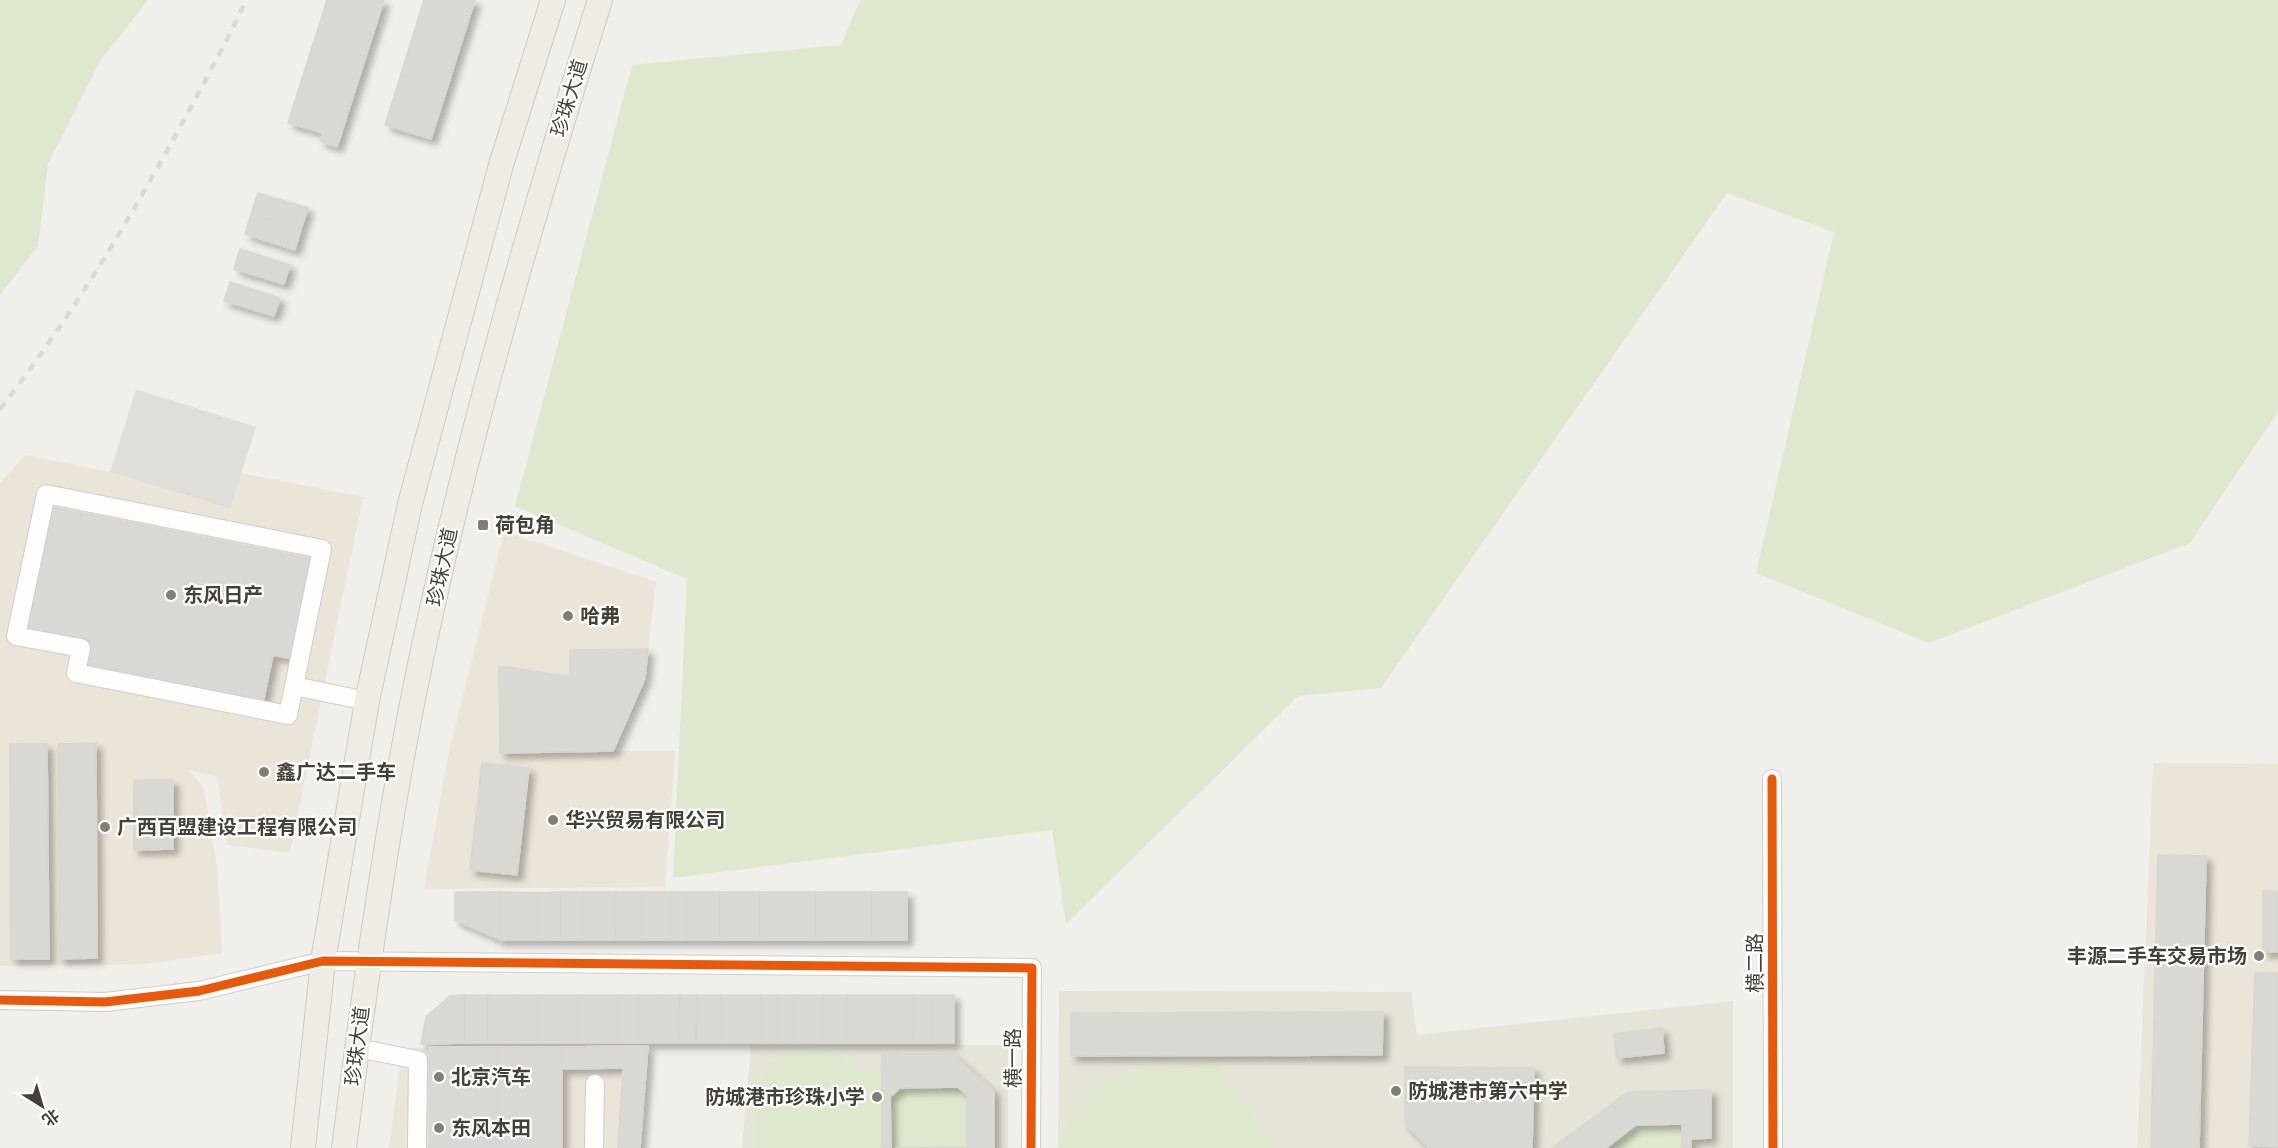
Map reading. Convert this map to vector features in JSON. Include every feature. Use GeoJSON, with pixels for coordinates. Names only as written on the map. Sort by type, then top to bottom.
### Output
{"type":"FeatureCollection","features":[{"type":"Feature","properties":{"kind":"main road"},"geometry":{"type":"LineString","coordinates":[[303,1148],[323,961],[367,700],[413,492],[501,165],[553,0]]}},
{"type":"Feature","properties":{"kind":"main road","name":"珍珠大道"},"geometry":{"type":"LineString","coordinates":[[344,1148],[368,963],[411,709],[454,514],[544,177],[600,0]]}},
{"type":"Feature","properties":{"kind":"street"},"geometry":{"type":"LineString","coordinates":[[46,494],[322,549],[294,686],[288,715],[76,673],[81,648],[16,636],[46,494]]}},
{"type":"Feature","properties":{"kind":"street"},"geometry":{"type":"LineString","coordinates":[[294,686],[367,700]]}},
{"type":"Feature","properties":{"kind":"street","name":"横二路"},"geometry":{"type":"LineString","coordinates":[[1772,779],[1773,1148]]}},
{"type":"Feature","properties":{"kind":"street"},"geometry":{"type":"LineString","coordinates":[[0,1000],[105,1002],[199,991],[323,961],[368,963]]}},
{"type":"Feature","properties":{"kind":"street","name":"横一路"},"geometry":{"type":"LineString","coordinates":[[368,963],[1032,968],[1031,1148]]}},
{"type":"Feature","properties":{"kind":"street"},"geometry":{"type":"LineString","coordinates":[[357,1048],[418,1060],[417,1148]]}},
{"type":"Feature","properties":{"kind":"street"},"geometry":{"type":"LineString","coordinates":[[594,1148],[595,1084]]}},
{"type":"Feature","properties":{"kind":"shaded area"},"geometry":{"type":"Polygon","coordinates":[[[136,389],[256,427],[230,509],[110,472],[136,389]]]}},
{"type":"Feature","properties":{"kind":"shaded area","name":"东风日产"},"geometry":{"type":"Polygon","coordinates":[[[25,455],[110,472],[229,509],[241,473],[363,497],[290,853],[228,845],[217,777],[189,770],[204,788],[217,866],[222,953],[145,964],[0,966],[0,483],[25,455]]]}},
{"type":"Feature","properties":{"kind":"shaded area"},"geometry":{"type":"Polygon","coordinates":[[[504,532],[656,582],[645,678],[613,751],[675,751],[665,887],[424,889],[449,752],[504,532]]]}},
{"type":"Feature","properties":{"kind":"shaded area"},"geometry":{"type":"Polygon","coordinates":[[[2153,763],[2278,764],[2278,1148],[2137,1148],[2153,763]]]}},
{"type":"Feature","properties":{"kind":"shaded area","name":"防城港市第六中学"},"geometry":{"type":"Polygon","coordinates":[[[1059,991],[1411,992],[1417,1035],[1733,1001],[1733,1148],[1058,1148],[1059,991]]]}},
{"type":"Feature","properties":{"kind":"shaded area","name":"防城港市珍珠小学"},"geometry":{"type":"Polygon","coordinates":[[[751,1045],[1008,1045],[1008,1148],[742,1148],[751,1045]]]}},
{"type":"Feature","properties":{"kind":"shaded area"},"geometry":{"type":"Polygon","coordinates":[[[648,1046],[640,1148],[389,1148],[402,1048],[648,1046]]]}},
{"type":"Feature","properties":{"kind":"green space"},"geometry":{"type":"Polygon","coordinates":[[[0,0],[148,0],[100,61],[48,164],[38,246],[0,295],[0,0]]]}},
{"type":"Feature","properties":{"kind":"green space"},"geometry":{"type":"Polygon","coordinates":[[[860,0],[2278,0],[2278,412],[2190,543],[1929,643],[1756,573],[1834,232],[1727,193],[1381,688],[1298,696],[1066,924],[1052,830],[673,878],[687,579],[515,506],[632,65],[841,45],[860,0]]]}},
{"type":"Feature","properties":{"kind":"green space"},"geometry":{"type":"Polygon","coordinates":[[[810,1046],[837,1053],[858,1071],[882,1072],[882,1148],[755,1148],[757,1098],[760,1083],[767,1070],[791,1051],[810,1046]]]}},
{"type":"Feature","properties":{"kind":"green space"},"geometry":{"type":"Polygon","coordinates":[[[1210,1059],[1279,1148],[1060,1148],[1066,1126],[1077,1108],[1091,1093],[1108,1081],[1148,1070],[1169,1069],[1191,1073],[1210,1059]]]}},
{"type":"Feature","properties":{"kind":"green space"},"geometry":{"type":"Polygon","coordinates":[[[958,1087],[967,1095],[967,1147],[891,1148],[890,1097],[900,1088],[958,1087]]]}},
{"type":"Feature","properties":{"kind":"green space"},"geometry":{"type":"Polygon","coordinates":[[[1682,1124],[1682,1148],[1606,1148],[1636,1125],[1682,1124]]]}},
{"type":"Feature","properties":{"kind":"building"},"geometry":{"type":"Polygon","coordinates":[[[327,0],[384,0],[337,147],[320,141],[323,133],[288,123],[327,0]]]}},
{"type":"Feature","properties":{"kind":"building"},"geometry":{"type":"Polygon","coordinates":[[[424,0],[475,0],[431,139],[385,125],[424,0]]]}},
{"type":"Feature","properties":{"kind":"building"},"geometry":{"type":"Polygon","coordinates":[[[258,193],[308,208],[301,229],[251,214],[258,193]]]}},
{"type":"Feature","properties":{"kind":"building"},"geometry":{"type":"Polygon","coordinates":[[[251,214],[301,229],[295,250],[245,234],[251,214]]]}},
{"type":"Feature","properties":{"kind":"building"},"geometry":{"type":"Polygon","coordinates":[[[240,249],[290,265],[284,284],[234,269],[240,249]]]}},
{"type":"Feature","properties":{"kind":"building"},"geometry":{"type":"Polygon","coordinates":[[[230,282],[280,298],[274,316],[224,301],[230,282]]]}},
{"type":"Feature","properties":{"kind":"building"},"geometry":{"type":"Polygon","coordinates":[[[52,507],[313,559],[292,659],[273,655],[263,703],[85,667],[90,640],[27,628],[52,507]]]}},
{"type":"Feature","properties":{"kind":"building"},"geometry":{"type":"Polygon","coordinates":[[[648,649],[645,678],[613,751],[500,753],[499,666],[570,677],[570,650],[648,649]]]}},
{"type":"Feature","properties":{"kind":"building"},"geometry":{"type":"Polygon","coordinates":[[[96,743],[97,958],[59,959],[58,744],[96,743]]]}},
{"type":"Feature","properties":{"kind":"building"},"geometry":{"type":"Polygon","coordinates":[[[10,744],[47,744],[49,959],[11,959],[10,744]]]}},
{"type":"Feature","properties":{"kind":"building"},"geometry":{"type":"Polygon","coordinates":[[[482,763],[529,768],[517,875],[470,870],[482,763]]]}},
{"type":"Feature","properties":{"kind":"building"},"geometry":{"type":"Polygon","coordinates":[[[134,780],[173,780],[173,849],[134,850],[134,780]]]}},
{"type":"Feature","properties":{"kind":"building"},"geometry":{"type":"Polygon","coordinates":[[[2158,855],[2206,856],[2199,1148],[2151,1148],[2158,855]]]}},
{"type":"Feature","properties":{"kind":"building"},"geometry":{"type":"Polygon","coordinates":[[[2263,891],[2278,891],[2278,952],[2263,952],[2263,891]]]}},
{"type":"Feature","properties":{"kind":"building"},"geometry":{"type":"Polygon","coordinates":[[[455,892],[501,892],[501,940],[455,920],[455,892]]]}},
{"type":"Feature","properties":{"kind":"building"},"geometry":{"type":"Polygon","coordinates":[[[501,892],[538,893],[538,940],[501,940],[501,892]]]}},
{"type":"Feature","properties":{"kind":"building"},"geometry":{"type":"Polygon","coordinates":[[[560,892],[583,892],[583,940],[560,940],[560,892]]]}},
{"type":"Feature","properties":{"kind":"building"},"geometry":{"type":"Polygon","coordinates":[[[560,892],[560,940],[538,940],[538,893],[560,892]]]}},
{"type":"Feature","properties":{"kind":"building"},"geometry":{"type":"Polygon","coordinates":[[[583,892],[616,892],[615,940],[583,940],[583,892]]]}},
{"type":"Feature","properties":{"kind":"building"},"geometry":{"type":"Polygon","coordinates":[[[616,892],[641,892],[641,940],[615,940],[616,892]]]}},
{"type":"Feature","properties":{"kind":"building"},"geometry":{"type":"Polygon","coordinates":[[[641,892],[671,892],[671,940],[641,940],[641,892]]]}},
{"type":"Feature","properties":{"kind":"building"},"geometry":{"type":"Polygon","coordinates":[[[671,892],[687,892],[686,940],[671,940],[671,892]]]}},
{"type":"Feature","properties":{"kind":"building"},"geometry":{"type":"Polygon","coordinates":[[[687,892],[720,892],[720,940],[686,940],[687,892]]]}},
{"type":"Feature","properties":{"kind":"building"},"geometry":{"type":"Polygon","coordinates":[[[720,892],[760,892],[760,940],[720,940],[720,892]]]}},
{"type":"Feature","properties":{"kind":"building"},"geometry":{"type":"Polygon","coordinates":[[[760,892],[816,892],[816,940],[760,940],[760,892]]]}},
{"type":"Feature","properties":{"kind":"building"},"geometry":{"type":"Polygon","coordinates":[[[816,892],[872,892],[872,940],[816,940],[816,892]]]}},
{"type":"Feature","properties":{"kind":"building"},"geometry":{"type":"Polygon","coordinates":[[[872,892],[907,892],[907,940],[872,940],[872,892]]]}},
{"type":"Feature","properties":{"kind":"building"},"geometry":{"type":"Polygon","coordinates":[[[2255,973],[2278,973],[2278,1147],[2249,1146],[2255,973]]]}},
{"type":"Feature","properties":{"kind":"building"},"geometry":{"type":"Polygon","coordinates":[[[464,995],[488,995],[488,1043],[464,1043],[464,995]]]}},
{"type":"Feature","properties":{"kind":"building"},"geometry":{"type":"Polygon","coordinates":[[[464,995],[464,1043],[421,1044],[426,1017],[450,996],[464,995]]]}},
{"type":"Feature","properties":{"kind":"building"},"geometry":{"type":"Polygon","coordinates":[[[488,995],[516,995],[516,1043],[488,1043],[488,995]]]}},
{"type":"Feature","properties":{"kind":"building"},"geometry":{"type":"Polygon","coordinates":[[[516,995],[539,995],[539,1043],[516,1043],[516,995]]]}},
{"type":"Feature","properties":{"kind":"building"},"geometry":{"type":"Polygon","coordinates":[[[539,995],[579,995],[579,1043],[539,1043],[539,995]]]}},
{"type":"Feature","properties":{"kind":"building"},"geometry":{"type":"Polygon","coordinates":[[[579,995],[619,995],[619,1043],[579,1043],[579,995]]]}},
{"type":"Feature","properties":{"kind":"building"},"geometry":{"type":"Polygon","coordinates":[[[619,995],[638,995],[638,1043],[619,1043],[619,995]]]}},
{"type":"Feature","properties":{"kind":"building"},"geometry":{"type":"Polygon","coordinates":[[[638,995],[660,995],[660,1043],[638,1043],[638,995]]]}},
{"type":"Feature","properties":{"kind":"building"},"geometry":{"type":"Polygon","coordinates":[[[660,995],[680,995],[679,1043],[660,1043],[660,995]]]}},
{"type":"Feature","properties":{"kind":"building"},"geometry":{"type":"Polygon","coordinates":[[[680,995],[697,995],[696,1043],[679,1043],[680,995]]]}},
{"type":"Feature","properties":{"kind":"building"},"geometry":{"type":"Polygon","coordinates":[[[697,995],[721,995],[721,1043],[696,1043],[697,995]]]}},
{"type":"Feature","properties":{"kind":"building"},"geometry":{"type":"Polygon","coordinates":[[[721,995],[761,995],[761,1043],[721,1043],[721,995]]]}},
{"type":"Feature","properties":{"kind":"building"},"geometry":{"type":"Polygon","coordinates":[[[761,995],[778,995],[778,1043],[761,1043],[761,995]]]}},
{"type":"Feature","properties":{"kind":"building"},"geometry":{"type":"Polygon","coordinates":[[[778,995],[795,995],[795,1043],[778,1043],[778,995]]]}},
{"type":"Feature","properties":{"kind":"building"},"geometry":{"type":"Polygon","coordinates":[[[795,995],[823,995],[823,1043],[795,1043],[795,995]]]}},
{"type":"Feature","properties":{"kind":"building"},"geometry":{"type":"Polygon","coordinates":[[[823,995],[847,995],[846,1043],[823,1043],[823,995]]]}},
{"type":"Feature","properties":{"kind":"building"},"geometry":{"type":"Polygon","coordinates":[[[847,995],[914,995],[913,1043],[846,1043],[847,995]]]}},
{"type":"Feature","properties":{"kind":"building"},"geometry":{"type":"Polygon","coordinates":[[[914,995],[933,995],[933,1043],[913,1043],[914,995]]]}},
{"type":"Feature","properties":{"kind":"building"},"geometry":{"type":"Polygon","coordinates":[[[933,995],[954,995],[954,1043],[933,1043],[933,995]]]}},
{"type":"Feature","properties":{"kind":"building"},"geometry":{"type":"Polygon","coordinates":[[[1383,1012],[1382,1055],[1071,1056],[1071,1013],[1383,1012]]]}},
{"type":"Feature","properties":{"kind":"building"},"geometry":{"type":"Polygon","coordinates":[[[1662,1028],[1664,1053],[1617,1058],[1614,1034],[1662,1028]]]}},
{"type":"Feature","properties":{"kind":"building"},"geometry":{"type":"Polygon","coordinates":[[[648,1046],[640,1148],[618,1148],[623,1068],[561,1069],[562,1047],[648,1046]]]}},
{"type":"Feature","properties":{"kind":"building"},"geometry":{"type":"Polygon","coordinates":[[[429,1047],[499,1047],[499,1148],[429,1148],[429,1047]]]}},
{"type":"Feature","properties":{"kind":"building"},"geometry":{"type":"Polygon","coordinates":[[[499,1047],[562,1047],[562,1148],[499,1148],[499,1047]]]}},
{"type":"Feature","properties":{"kind":"building"},"geometry":{"type":"Polygon","coordinates":[[[951,1053],[994,1091],[994,1148],[895,1148],[967,1147],[967,1095],[958,1087],[900,1088],[890,1097],[891,1148],[882,1148],[882,1054],[951,1053]]]}},
{"type":"Feature","properties":{"kind":"building"},"geometry":{"type":"Polygon","coordinates":[[[1405,1067],[1534,1068],[1532,1148],[1429,1148],[1405,1124],[1405,1067]]]}},
{"type":"Feature","properties":{"kind":"building"},"geometry":{"type":"Polygon","coordinates":[[[1711,1090],[1711,1138],[1691,1139],[1691,1148],[1682,1148],[1682,1124],[1636,1125],[1606,1148],[1552,1148],[1628,1092],[1711,1090]]]}},
{"type":"Feature","properties":{"kind":"railway"},"geometry":{"type":"LineString","coordinates":[[0,409],[73,308],[117,237],[179,129],[246,0]]}},
{"type":"Feature","properties":{"kind":"cycle path"},"geometry":{"type":"LineString","coordinates":[[1772,779],[1773,1148]]}},
{"type":"Feature","properties":{"kind":"cycle path"},"geometry":{"type":"LineString","coordinates":[[0,1000],[105,1002],[199,991],[323,961],[1032,968],[1031,1148]]}},
{"type":"Feature","properties":{"kind":"place","name":"荷包角"},"geometry":{"type":"Point","coordinates":[483,525]}},
{"type":"Feature","properties":{"kind":"place","name":"东风日产"},"geometry":{"type":"Point","coordinates":[171,595]}},
{"type":"Feature","properties":{"kind":"place","name":"哈弗"},"geometry":{"type":"Point","coordinates":[568,616]}},
{"type":"Feature","properties":{"kind":"place","name":"鑫广达二手车"},"geometry":{"type":"Point","coordinates":[264,772]}},
{"type":"Feature","properties":{"kind":"place","name":"华兴贸易有限公司"},"geometry":{"type":"Point","coordinates":[553,820]}},
{"type":"Feature","properties":{"kind":"place","name":"广西百盟建设工程有限公司"},"geometry":{"type":"Point","coordinates":[105,827]}},
{"type":"Feature","properties":{"kind":"place","name":"丰源二手车交易市场"},"geometry":{"type":"Point","coordinates":[2259,956]}},
{"type":"Feature","properties":{"kind":"place","name":"北京汽车"},"geometry":{"type":"Point","coordinates":[439,1077]}},
{"type":"Feature","properties":{"kind":"place","name":"防城港市第六中学"},"geometry":{"type":"Point","coordinates":[1396,1091]}},
{"type":"Feature","properties":{"kind":"place","name":"防城港市珍珠小学"},"geometry":{"type":"Point","coordinates":[877,1097]}},
{"type":"Feature","properties":{"kind":"place","name":"东风本田"},"geometry":{"type":"Point","coordinates":[439,1128]}}]}
